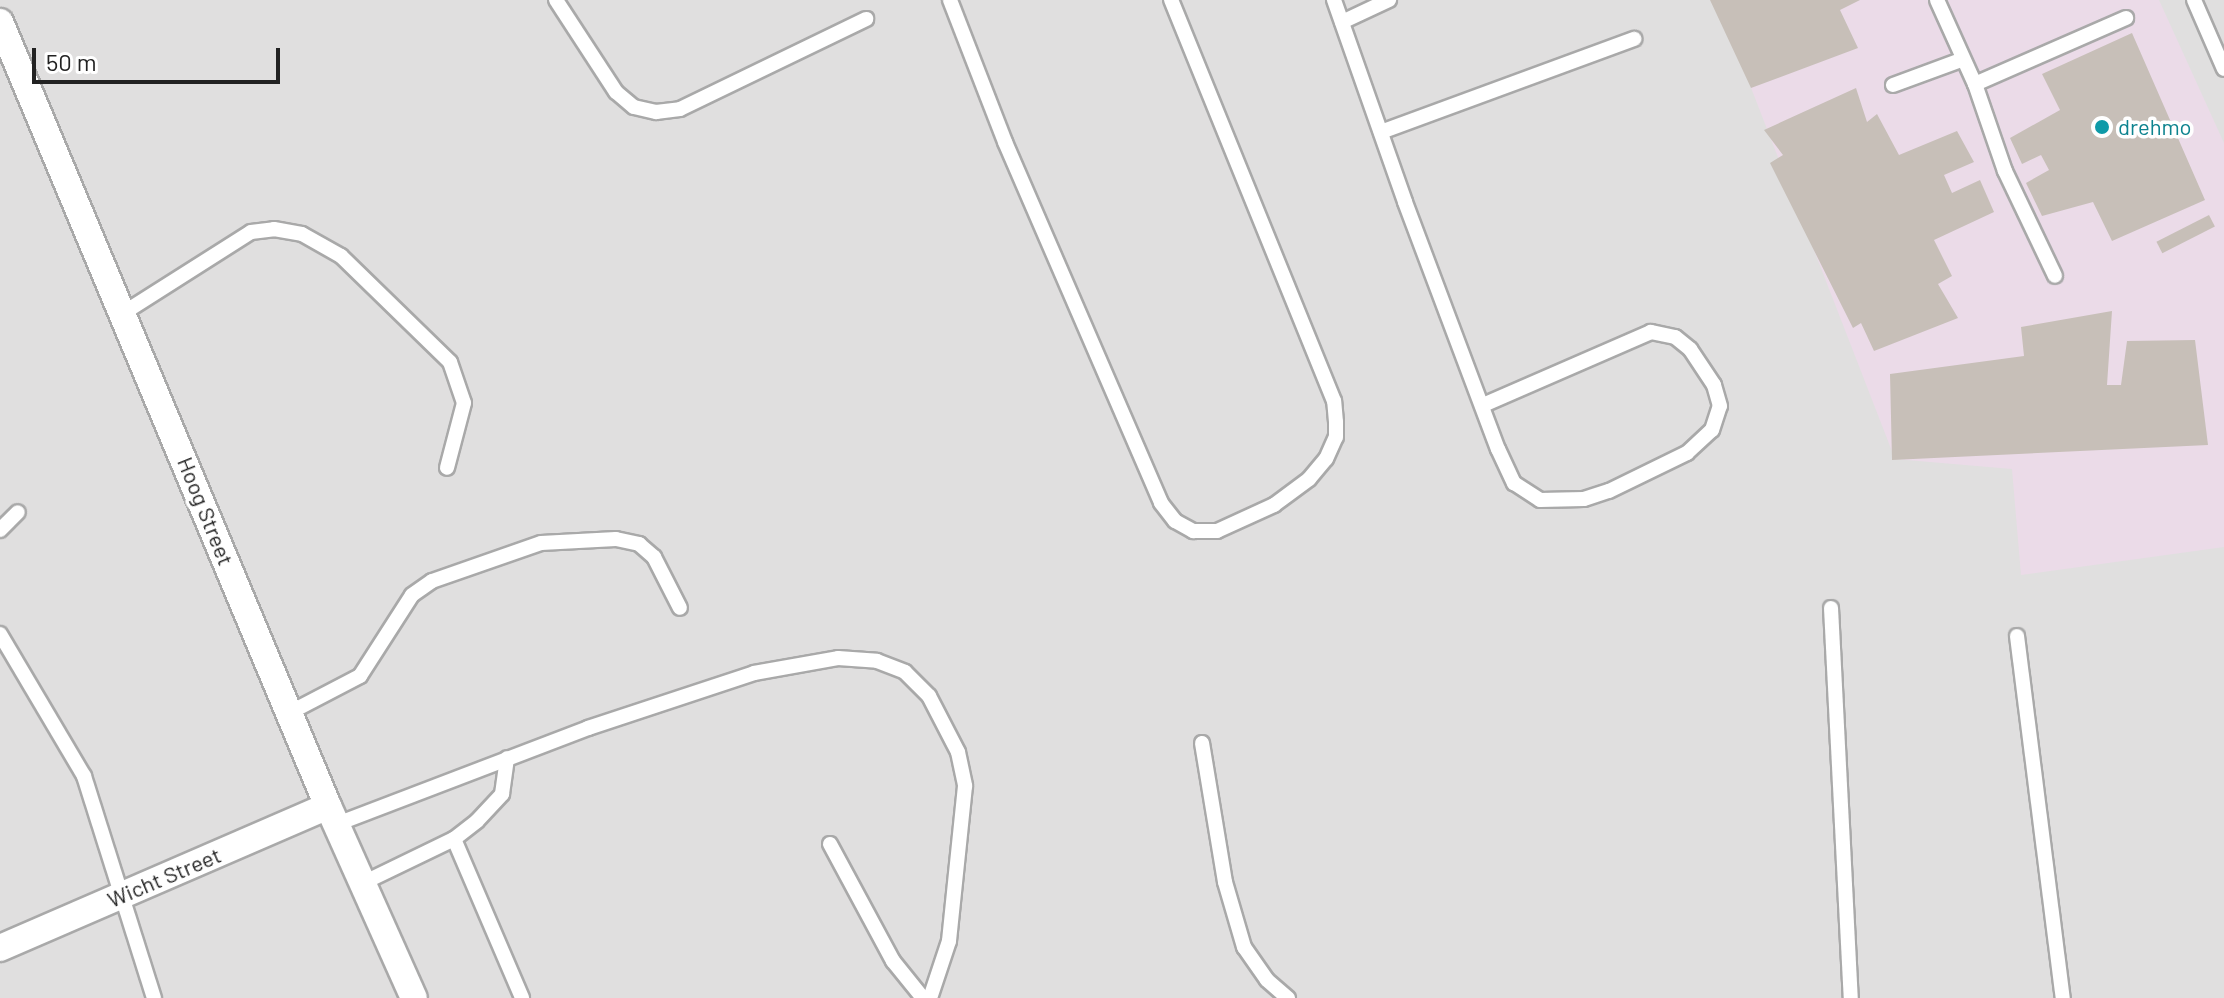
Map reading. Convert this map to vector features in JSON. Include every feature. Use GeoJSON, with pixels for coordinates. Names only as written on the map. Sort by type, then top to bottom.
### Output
{"type":"FeatureCollection","features":[{"type":"Feature","properties":{"kind":"street","name":"Hoog Street"},"geometry":{"type":"LineString","coordinates":[[0,22],[125,312],[332,815],[365,882],[414,998]]}},
{"type":"Feature","properties":{"kind":"street","name":"Wicht Street"},"geometry":{"type":"LineString","coordinates":[[0,948],[123,895],[332,815]]}},
{"type":"Feature","properties":{"kind":"lane"},"geometry":{"type":"LineString","coordinates":[[556,0],[616,92],[634,107],[656,112],[680,109],[866,19]]}},
{"type":"Feature","properties":{"kind":"lane"},"geometry":{"type":"LineString","coordinates":[[950,0],[1005,142],[1161,503],[1175,521],[1193,531],[1217,531],[1274,505],[1309,479],[1331,448],[1336,422],[1334,401],[1171,0]]}},
{"type":"Feature","properties":{"kind":"lane"},"geometry":{"type":"LineString","coordinates":[[1334,0],[1381,132],[1483,405],[1514,483],[1540,500],[1560,501],[1609,491],[1687,453],[1712,430],[1720,406],[1714,385],[1690,349],[1675,337],[1651,332],[1483,405]]}},
{"type":"Feature","properties":{"kind":"lane"},"geometry":{"type":"LineString","coordinates":[[1342,22],[1389,0]]}},
{"type":"Feature","properties":{"kind":"lane"},"geometry":{"type":"LineString","coordinates":[[1937,0],[1961,60],[1975,84],[2005,171],[2055,276]]}},
{"type":"Feature","properties":{"kind":"lane"},"geometry":{"type":"LineString","coordinates":[[2194,0],[2224,69]]}},
{"type":"Feature","properties":{"kind":"lane"},"geometry":{"type":"LineString","coordinates":[[1975,84],[2126,18]]}},
{"type":"Feature","properties":{"kind":"lane"},"geometry":{"type":"LineString","coordinates":[[1381,132],[1634,39]]}},
{"type":"Feature","properties":{"kind":"lane"},"geometry":{"type":"LineString","coordinates":[[1893,85],[1961,60]]}},
{"type":"Feature","properties":{"kind":"lane"},"geometry":{"type":"LineString","coordinates":[[125,312],[251,232],[274,229],[302,234],[341,256],[450,362],[464,403],[447,468]]}},
{"type":"Feature","properties":{"kind":"lane"},"geometry":{"type":"LineString","coordinates":[[0,530],[18,512]]}},
{"type":"Feature","properties":{"kind":"lane"},"geometry":{"type":"LineString","coordinates":[[289,713],[360,676],[412,595],[432,581],[541,543],[616,539],[639,544],[654,557],[680,608]]}},
{"type":"Feature","properties":{"kind":"lane"},"geometry":{"type":"LineString","coordinates":[[1831,608],[1851,998]]}},
{"type":"Feature","properties":{"kind":"lane"},"geometry":{"type":"LineString","coordinates":[[0,634],[84,776],[123,895],[136,955],[154,998]]}},
{"type":"Feature","properties":{"kind":"lane"},"geometry":{"type":"LineString","coordinates":[[2017,636],[2063,998]]}},
{"type":"Feature","properties":{"kind":"lane"},"geometry":{"type":"LineString","coordinates":[[332,815],[686,695],[798,663],[838,658],[877,661],[905,672],[929,696],[948,729],[965,786],[949,941],[930,998]]}},
{"type":"Feature","properties":{"kind":"lane"},"geometry":{"type":"LineString","coordinates":[[1202,743],[1225,882],[1244,947],[1252,963],[1288,998]]}},
{"type":"Feature","properties":{"kind":"lane"},"geometry":{"type":"LineString","coordinates":[[365,882],[454,839],[502,794],[507,758]]}},
{"type":"Feature","properties":{"kind":"lane"},"geometry":{"type":"LineString","coordinates":[[454,839],[522,998]]}},
{"type":"Feature","properties":{"kind":"lane"},"geometry":{"type":"LineString","coordinates":[[830,844],[893,961],[923,998]]}},
{"type":"Feature","properties":{"kind":"shaded area"},"geometry":{"type":"Polygon","coordinates":[[[0,0],[2224,0],[2224,998],[0,998],[0,0]]]}},
{"type":"Feature","properties":{"kind":"shaded area"},"geometry":{"type":"Polygon","coordinates":[[[1717,0],[2159,0],[2224,143],[2224,547],[2021,575],[2012,469],[1895,459],[1717,0]]]}},
{"type":"Feature","properties":{"kind":"building"},"geometry":{"type":"Polygon","coordinates":[[[1710,0],[1860,0],[1840,10],[1858,48],[1751,88],[1710,0]]]}},
{"type":"Feature","properties":{"kind":"building","name":"drehmo"},"geometry":{"type":"Polygon","coordinates":[[[2132,33],[2205,200],[2112,241],[2093,202],[2042,216],[2026,183],[2049,170],[2041,155],[2022,164],[2010,138],[2060,110],[2042,74],[2132,33]]]}},
{"type":"Feature","properties":{"kind":"building"},"geometry":{"type":"Polygon","coordinates":[[[1856,88],[1867,122],[1877,114],[1899,155],[1957,131],[1974,162],[1944,175],[1952,193],[1980,180],[1994,212],[1934,240],[1952,276],[1938,284],[1958,318],[1874,351],[1861,323],[1853,328],[1770,163],[1783,155],[1764,130],[1856,88]]]}},
{"type":"Feature","properties":{"kind":"building"},"geometry":{"type":"Polygon","coordinates":[[[2209,215],[2215,227],[2162,253],[2156,242],[2209,215]]]}},
{"type":"Feature","properties":{"kind":"building"},"geometry":{"type":"Polygon","coordinates":[[[2112,311],[2107,385],[2121,385],[2127,341],[2195,340],[2208,445],[1892,460],[1890,374],[2024,356],[2021,327],[2112,311]]]}},
{"type":"Feature","properties":{"kind":"place","name":"drehmo"},"geometry":{"type":"Point","coordinates":[2102,127]}}]}
